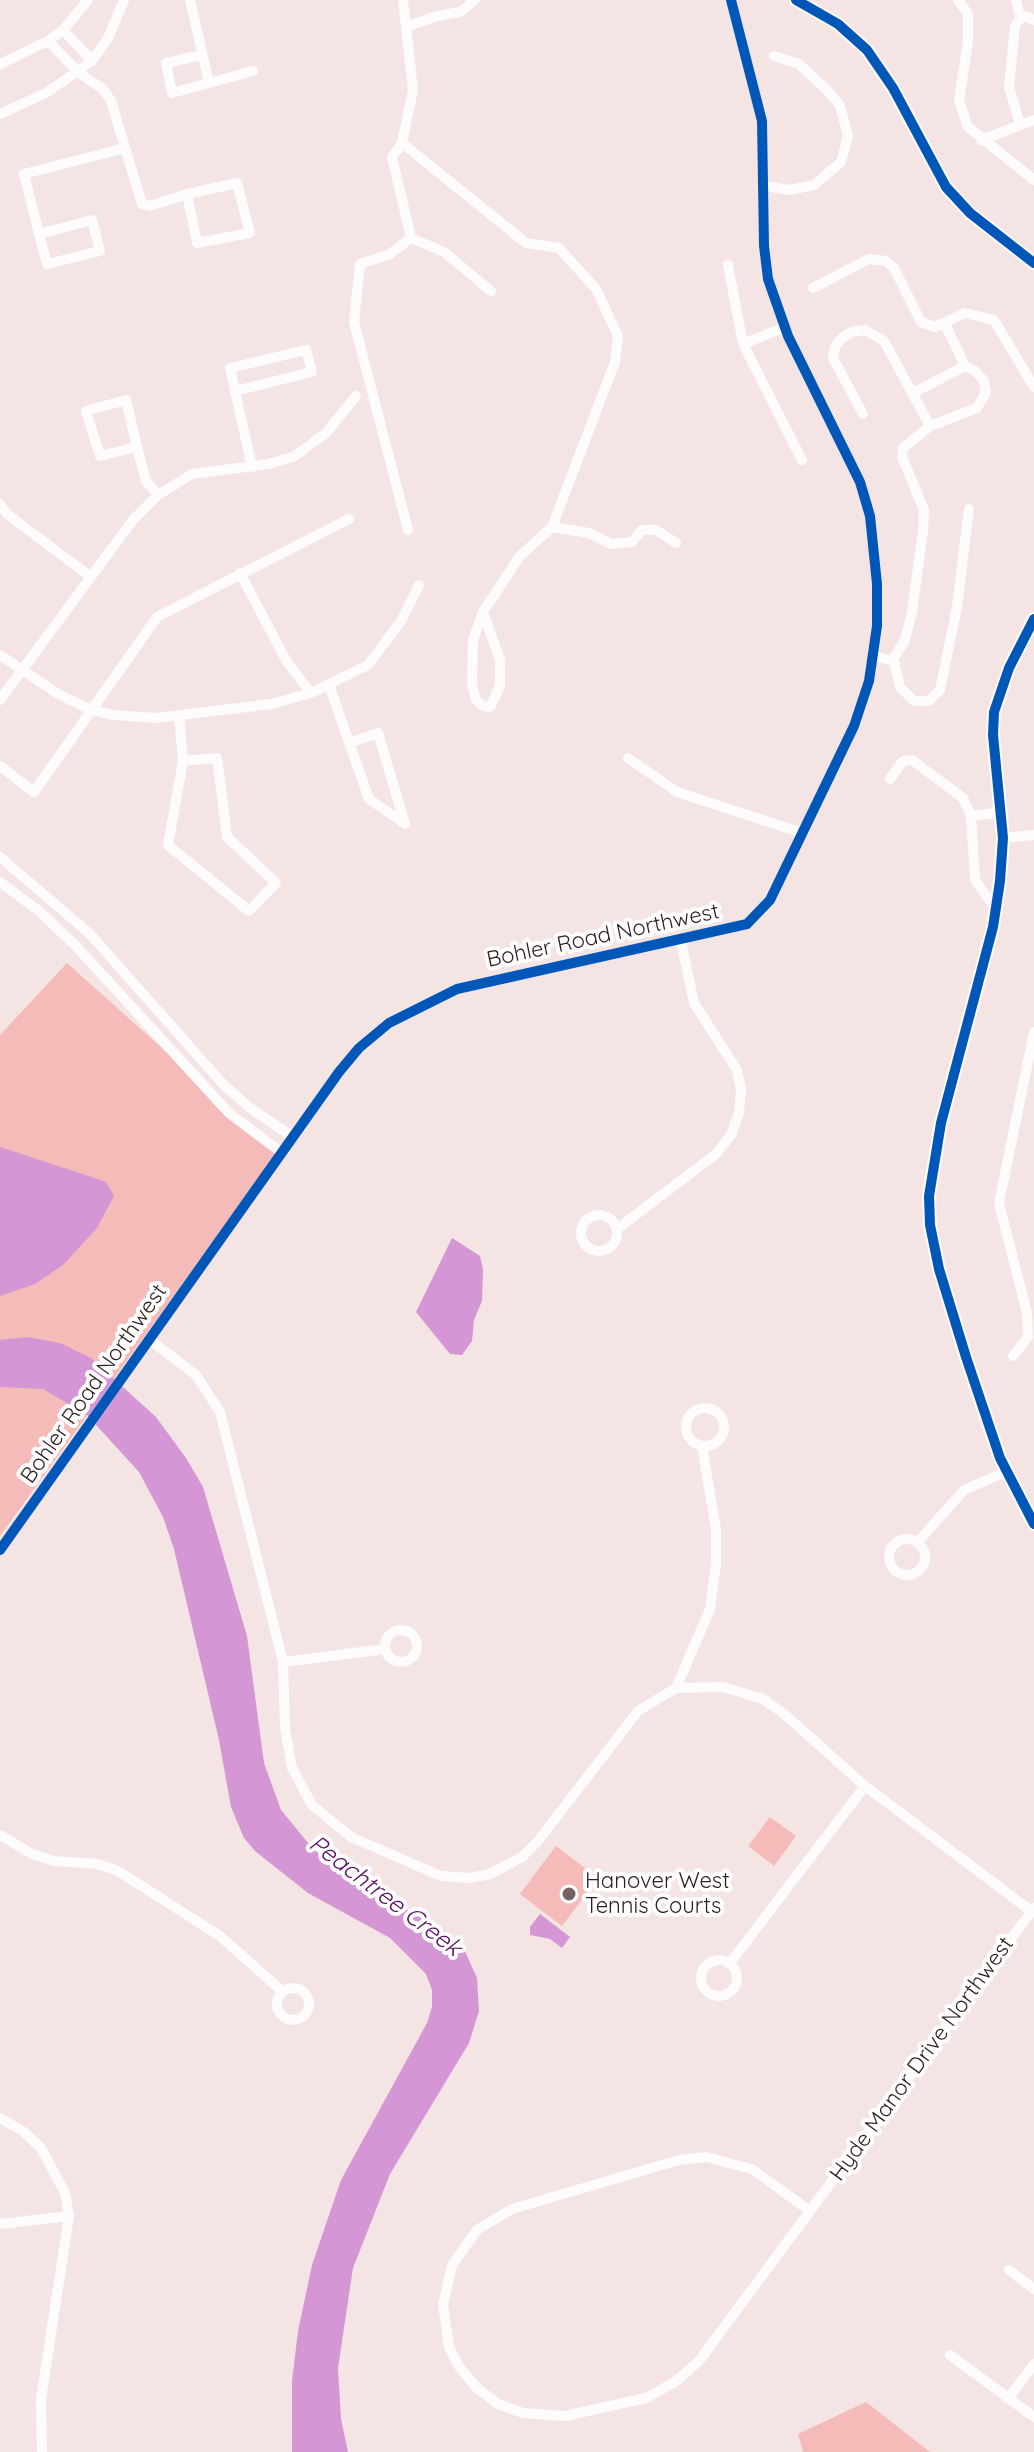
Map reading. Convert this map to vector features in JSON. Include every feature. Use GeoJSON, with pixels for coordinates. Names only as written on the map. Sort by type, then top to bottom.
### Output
{"type":"FeatureCollection","features":[{"type":"Feature","properties":{"kind":"street"},"geometry":{"type":"LineString","coordinates":[[0,64],[48,41],[63,30],[88,0]]}},
{"type":"Feature","properties":{"kind":"street"},"geometry":{"type":"LineString","coordinates":[[0,114],[79,73],[108,38],[124,0]]}},
{"type":"Feature","properties":{"kind":"street"},"geometry":{"type":"LineString","coordinates":[[190,0],[209,83]]}},
{"type":"Feature","properties":{"kind":"street"},"geometry":{"type":"LineString","coordinates":[[403,0],[413,90],[402,143],[392,157],[411,238]]}},
{"type":"Feature","properties":{"kind":"street"},"geometry":{"type":"LineString","coordinates":[[406,27],[460,12],[475,0]]}},
{"type":"Feature","properties":{"kind":"street","name":"Bohler Road Northwest"},"geometry":{"type":"LineString","coordinates":[[0,1550],[359,1048],[389,1023],[430,1001],[485,980],[735,929],[757,917],[770,900],[854,726],[874,656],[877,584],[870,516],[860,482],[785,327],[765,262],[765,186],[757,92],[731,0]]}},
{"type":"Feature","properties":{"kind":"street"},"geometry":{"type":"LineString","coordinates":[[796,0],[838,24],[867,50],[879,64],[946,187],[970,213],[1034,263]]}},
{"type":"Feature","properties":{"kind":"street"},"geometry":{"type":"LineString","coordinates":[[958,0],[968,14],[968,42],[959,100],[968,127],[1034,180]]}},
{"type":"Feature","properties":{"kind":"street"},"geometry":{"type":"LineString","coordinates":[[1016,0],[1021,17]]}},
{"type":"Feature","properties":{"kind":"street"},"geometry":{"type":"LineString","coordinates":[[1020,124],[1009,87],[1015,26],[1021,17]]}},
{"type":"Feature","properties":{"kind":"street"},"geometry":{"type":"LineString","coordinates":[[1021,17],[1034,20]]}},
{"type":"Feature","properties":{"kind":"street"},"geometry":{"type":"LineString","coordinates":[[63,30],[92,61]]}},
{"type":"Feature","properties":{"kind":"street"},"geometry":{"type":"LineString","coordinates":[[48,41],[79,73],[103,89],[111,101],[142,204],[150,206],[187,194],[237,183],[250,233],[197,243],[187,194]]}},
{"type":"Feature","properties":{"kind":"street"},"geometry":{"type":"LineString","coordinates":[[202,55],[166,63],[172,93],[253,71]]}},
{"type":"Feature","properties":{"kind":"street"},"geometry":{"type":"LineString","coordinates":[[765,186],[789,190],[822,179],[841,162],[848,136],[840,106],[828,91],[799,64],[774,56]]}},
{"type":"Feature","properties":{"kind":"street"},"geometry":{"type":"LineString","coordinates":[[981,140],[1034,120]]}},
{"type":"Feature","properties":{"kind":"street"},"geometry":{"type":"LineString","coordinates":[[402,143],[526,243],[559,248],[596,289],[610,313],[618,336],[615,362],[552,527],[520,556],[483,612],[473,640],[472,684],[476,700],[490,707],[500,686],[500,660],[483,612]]}},
{"type":"Feature","properties":{"kind":"street"},"geometry":{"type":"LineString","coordinates":[[39,234],[92,220],[100,251],[47,264],[39,234],[24,174],[125,148]]}},
{"type":"Feature","properties":{"kind":"street"},"geometry":{"type":"LineString","coordinates":[[411,238],[444,252],[491,291]]}},
{"type":"Feature","properties":{"kind":"street"},"geometry":{"type":"LineString","coordinates":[[408,530],[354,322],[360,264],[390,254],[411,238]]}},
{"type":"Feature","properties":{"kind":"street"},"geometry":{"type":"LineString","coordinates":[[813,288],[869,259],[886,261],[894,268],[921,322],[935,327],[965,313],[994,320],[1034,387]]}},
{"type":"Feature","properties":{"kind":"street"},"geometry":{"type":"LineString","coordinates":[[728,265],[743,344],[802,460]]}},
{"type":"Feature","properties":{"kind":"street"},"geometry":{"type":"LineString","coordinates":[[892,661],[905,640],[912,612],[923,531],[924,510],[902,457],[907,441],[930,426],[977,408],[984,401],[984,381],[965,366],[945,324]]}},
{"type":"Feature","properties":{"kind":"street"},"geometry":{"type":"LineString","coordinates":[[743,344],[785,327]]}},
{"type":"Feature","properties":{"kind":"street"},"geometry":{"type":"LineString","coordinates":[[863,414],[833,358],[835,347],[851,332],[865,330],[884,341],[930,426]]}},
{"type":"Feature","properties":{"kind":"street"},"geometry":{"type":"LineString","coordinates":[[235,391],[312,372],[306,350],[230,368],[235,391],[252,467]]}},
{"type":"Feature","properties":{"kind":"street"},"geometry":{"type":"LineString","coordinates":[[913,393],[965,366]]}},
{"type":"Feature","properties":{"kind":"street"},"geometry":{"type":"LineString","coordinates":[[0,700],[133,520],[158,495],[192,474],[283,461],[309,449],[356,396]]}},
{"type":"Feature","properties":{"kind":"street"},"geometry":{"type":"LineString","coordinates":[[137,447],[100,456],[86,411],[126,400],[146,481],[158,495]]}},
{"type":"Feature","properties":{"kind":"street"},"geometry":{"type":"LineString","coordinates":[[0,504],[7,514],[91,577]]}},
{"type":"Feature","properties":{"kind":"street"},"geometry":{"type":"LineString","coordinates":[[874,656],[892,661],[899,670],[900,687],[908,696],[922,703],[936,696],[944,678],[957,607],[969,509]]}},
{"type":"Feature","properties":{"kind":"street"},"geometry":{"type":"LineString","coordinates":[[0,766],[34,792],[157,617],[349,519]]}},
{"type":"Feature","properties":{"kind":"street"},"geometry":{"type":"LineString","coordinates":[[552,527],[589,533],[611,544],[632,542],[642,530],[656,530],[676,543]]}},
{"type":"Feature","properties":{"kind":"street"},"geometry":{"type":"LineString","coordinates":[[240,573],[287,662],[311,693]]}},
{"type":"Feature","properties":{"kind":"street"},"geometry":{"type":"LineString","coordinates":[[0,655],[21,671],[91,710],[135,718],[271,704],[311,693],[358,672],[377,656],[401,621],[419,585]]}},
{"type":"Feature","properties":{"kind":"street"},"geometry":{"type":"LineString","coordinates":[[1034,619],[1009,668],[994,712],[993,735],[1003,838],[996,910],[941,1123],[929,1196],[930,1225],[946,1296],[1000,1458],[1034,1524]]}},
{"type":"Feature","properties":{"kind":"street"},"geometry":{"type":"LineString","coordinates":[[329,685],[349,743],[369,799],[405,824],[378,733],[349,743]]}},
{"type":"Feature","properties":{"kind":"street"},"geometry":{"type":"LineString","coordinates":[[179,715],[183,761],[168,845],[249,911],[276,883],[227,837],[217,758],[183,761]]}},
{"type":"Feature","properties":{"kind":"street"},"geometry":{"type":"LineString","coordinates":[[628,758],[677,792],[802,833]]}},
{"type":"Feature","properties":{"kind":"street"},"geometry":{"type":"LineString","coordinates":[[890,779],[903,761],[912,760],[963,798],[971,816],[975,880],[996,910]]}},
{"type":"Feature","properties":{"kind":"street"},"geometry":{"type":"LineString","coordinates":[[971,816],[1001,812]]}},
{"type":"Feature","properties":{"kind":"street"},"geometry":{"type":"LineString","coordinates":[[1003,838],[1034,835]]}},
{"type":"Feature","properties":{"kind":"street"},"geometry":{"type":"LineString","coordinates":[[0,857],[89,933],[223,1084],[250,1108],[293,1137]]}},
{"type":"Feature","properties":{"kind":"street"},"geometry":{"type":"LineString","coordinates":[[0,882],[75,945],[229,1113],[282,1153]]}},
{"type":"Feature","properties":{"kind":"street"},"geometry":{"type":"LineString","coordinates":[[617,1229],[716,1154],[731,1135],[739,1113],[741,1090],[737,1070],[694,1003],[681,941]]}},
{"type":"Feature","properties":{"kind":"street"},"geometry":{"type":"LineString","coordinates":[[1013,1356],[1028,1337],[1027,1313],[999,1203],[1034,1032]]}},
{"type":"Feature","properties":{"kind":"street"},"geometry":{"type":"LineString","coordinates":[[150,1340],[196,1375],[220,1412],[283,1662],[288,1754],[297,1781],[312,1805],[351,1837],[427,1872],[454,1878],[490,1874],[522,1857],[626,1722],[676,1688],[710,1609],[716,1563],[716,1529],[702,1446]]}},
{"type":"Feature","properties":{"kind":"street"},"geometry":{"type":"LineString","coordinates":[[917,1543],[964,1490],[1008,1471]]}},
{"type":"Feature","properties":{"kind":"street"},"geometry":{"type":"LineString","coordinates":[[283,1662],[385,1649]]}},
{"type":"Feature","properties":{"kind":"street"},"geometry":{"type":"LineString","coordinates":[[676,1688],[723,1687],[763,1699],[865,1786],[1033,1909]]}},
{"type":"Feature","properties":{"kind":"street"},"geometry":{"type":"LineString","coordinates":[[730,1963],[865,1786]]}},
{"type":"Feature","properties":{"kind":"street"},"geometry":{"type":"LineString","coordinates":[[0,1835],[32,1854],[54,1861],[98,1864],[118,1871],[220,1936],[283,1992]]}},
{"type":"Feature","properties":{"kind":"street","name":"Hyde Manor Drive Northwest"},"geometry":{"type":"LineString","coordinates":[[810,2211],[752,2169],[706,2157],[679,2160],[512,2209],[477,2230],[452,2265],[443,2305],[449,2347],[460,2368],[477,2388],[498,2404],[523,2413],[565,2416],[646,2398],[675,2382],[699,2361],[810,2211],[1033,1909]]}},
{"type":"Feature","properties":{"kind":"street"},"geometry":{"type":"LineString","coordinates":[[0,2118],[41,2148],[65,2193],[69,2216],[41,2399],[42,2452]]}},
{"type":"Feature","properties":{"kind":"street"},"geometry":{"type":"LineString","coordinates":[[0,2224],[69,2216]]}},
{"type":"Feature","properties":{"kind":"street"},"geometry":{"type":"LineString","coordinates":[[1009,2270],[1034,2289]]}},
{"type":"Feature","properties":{"kind":"street"},"geometry":{"type":"LineString","coordinates":[[950,2355],[1034,2417]]}},
{"type":"Feature","properties":{"kind":"street"},"geometry":{"type":"LineString","coordinates":[[1008,2399],[1034,2364]]}},
{"type":"Feature","properties":{"kind":"shaded area"},"geometry":{"type":"Polygon","coordinates":[[[67,963],[278,1152],[0,1536],[0,1035],[67,963]]]}},
{"type":"Feature","properties":{"kind":"shaded area"},"geometry":{"type":"Polygon","coordinates":[[[0,1147],[106,1182],[114,1196],[97,1228],[63,1265],[35,1284],[0,1296],[0,1147]]]}},
{"type":"Feature","properties":{"kind":"shaded area"},"geometry":{"type":"Polygon","coordinates":[[[452,1238],[480,1256],[483,1269],[482,1301],[474,1320],[472,1341],[462,1355],[450,1354],[416,1312],[452,1238]]]}},
{"type":"Feature","properties":{"kind":"shaded area"},"geometry":{"type":"Polygon","coordinates":[[[27,1337],[60,1343],[91,1358],[156,1417],[203,1487],[247,1636],[264,1763],[281,1810],[313,1849],[340,1871],[451,1935],[463,1947],[477,1978],[479,2011],[469,2043],[390,2174],[353,2268],[338,2368],[341,2419],[348,2452],[292,2452],[292,2381],[298,2331],[312,2265],[341,2180],[427,2023],[432,2007],[432,1990],[426,1974],[390,1938],[308,1893],[255,1851],[244,1838],[231,1807],[219,1740],[174,1549],[163,1517],[139,1472],[87,1415],[43,1389],[0,1387],[0,1340],[27,1337]]]}},
{"type":"Feature","properties":{"kind":"shaded area"},"geometry":{"type":"Polygon","coordinates":[[[770,1817],[796,1836],[774,1866],[748,1846],[770,1817]]]}},
{"type":"Feature","properties":{"kind":"shaded area"},"geometry":{"type":"Polygon","coordinates":[[[556,1846],[598,1878],[562,1926],[520,1894],[556,1846]]]}},
{"type":"Feature","properties":{"kind":"shaded area"},"geometry":{"type":"Polygon","coordinates":[[[540,1914],[570,1937],[562,1948],[550,1939],[530,1935],[530,1927],[540,1914]]]}},
{"type":"Feature","properties":{"kind":"shaded area"},"geometry":{"type":"Polygon","coordinates":[[[866,2402],[930,2452],[803,2452],[798,2434],[866,2402]]]}},
{"type":"Feature","properties":{"kind":"cycle path"},"geometry":{"type":"LineString","coordinates":[[0,1550],[359,1048],[389,1023],[457,989],[747,924],[770,900],[854,726],[869,681],[877,626],[877,584],[870,516],[860,482],[788,336],[768,279],[764,246],[762,121],[731,0]]}},
{"type":"Feature","properties":{"kind":"cycle path"},"geometry":{"type":"LineString","coordinates":[[796,0],[838,24],[867,50],[893,88],[946,187],[970,213],[1034,263]]}},
{"type":"Feature","properties":{"kind":"cycle path"},"geometry":{"type":"LineString","coordinates":[[1034,619],[1009,668],[994,712],[993,735],[1003,838],[1000,881],[993,927],[941,1123],[929,1196],[930,1225],[939,1269],[966,1357],[1000,1458],[1034,1524]]}},
{"type":"Feature","properties":{"kind":"place","name":"Hanover West Tennis Courts"},"geometry":{"type":"Point","coordinates":[569,1894]}},
{"type":"Feature","properties":{"kind":"water label","name":"Peachtree Creek"},"geometry":{"type":"Point","coordinates":[385,1896]}}]}
